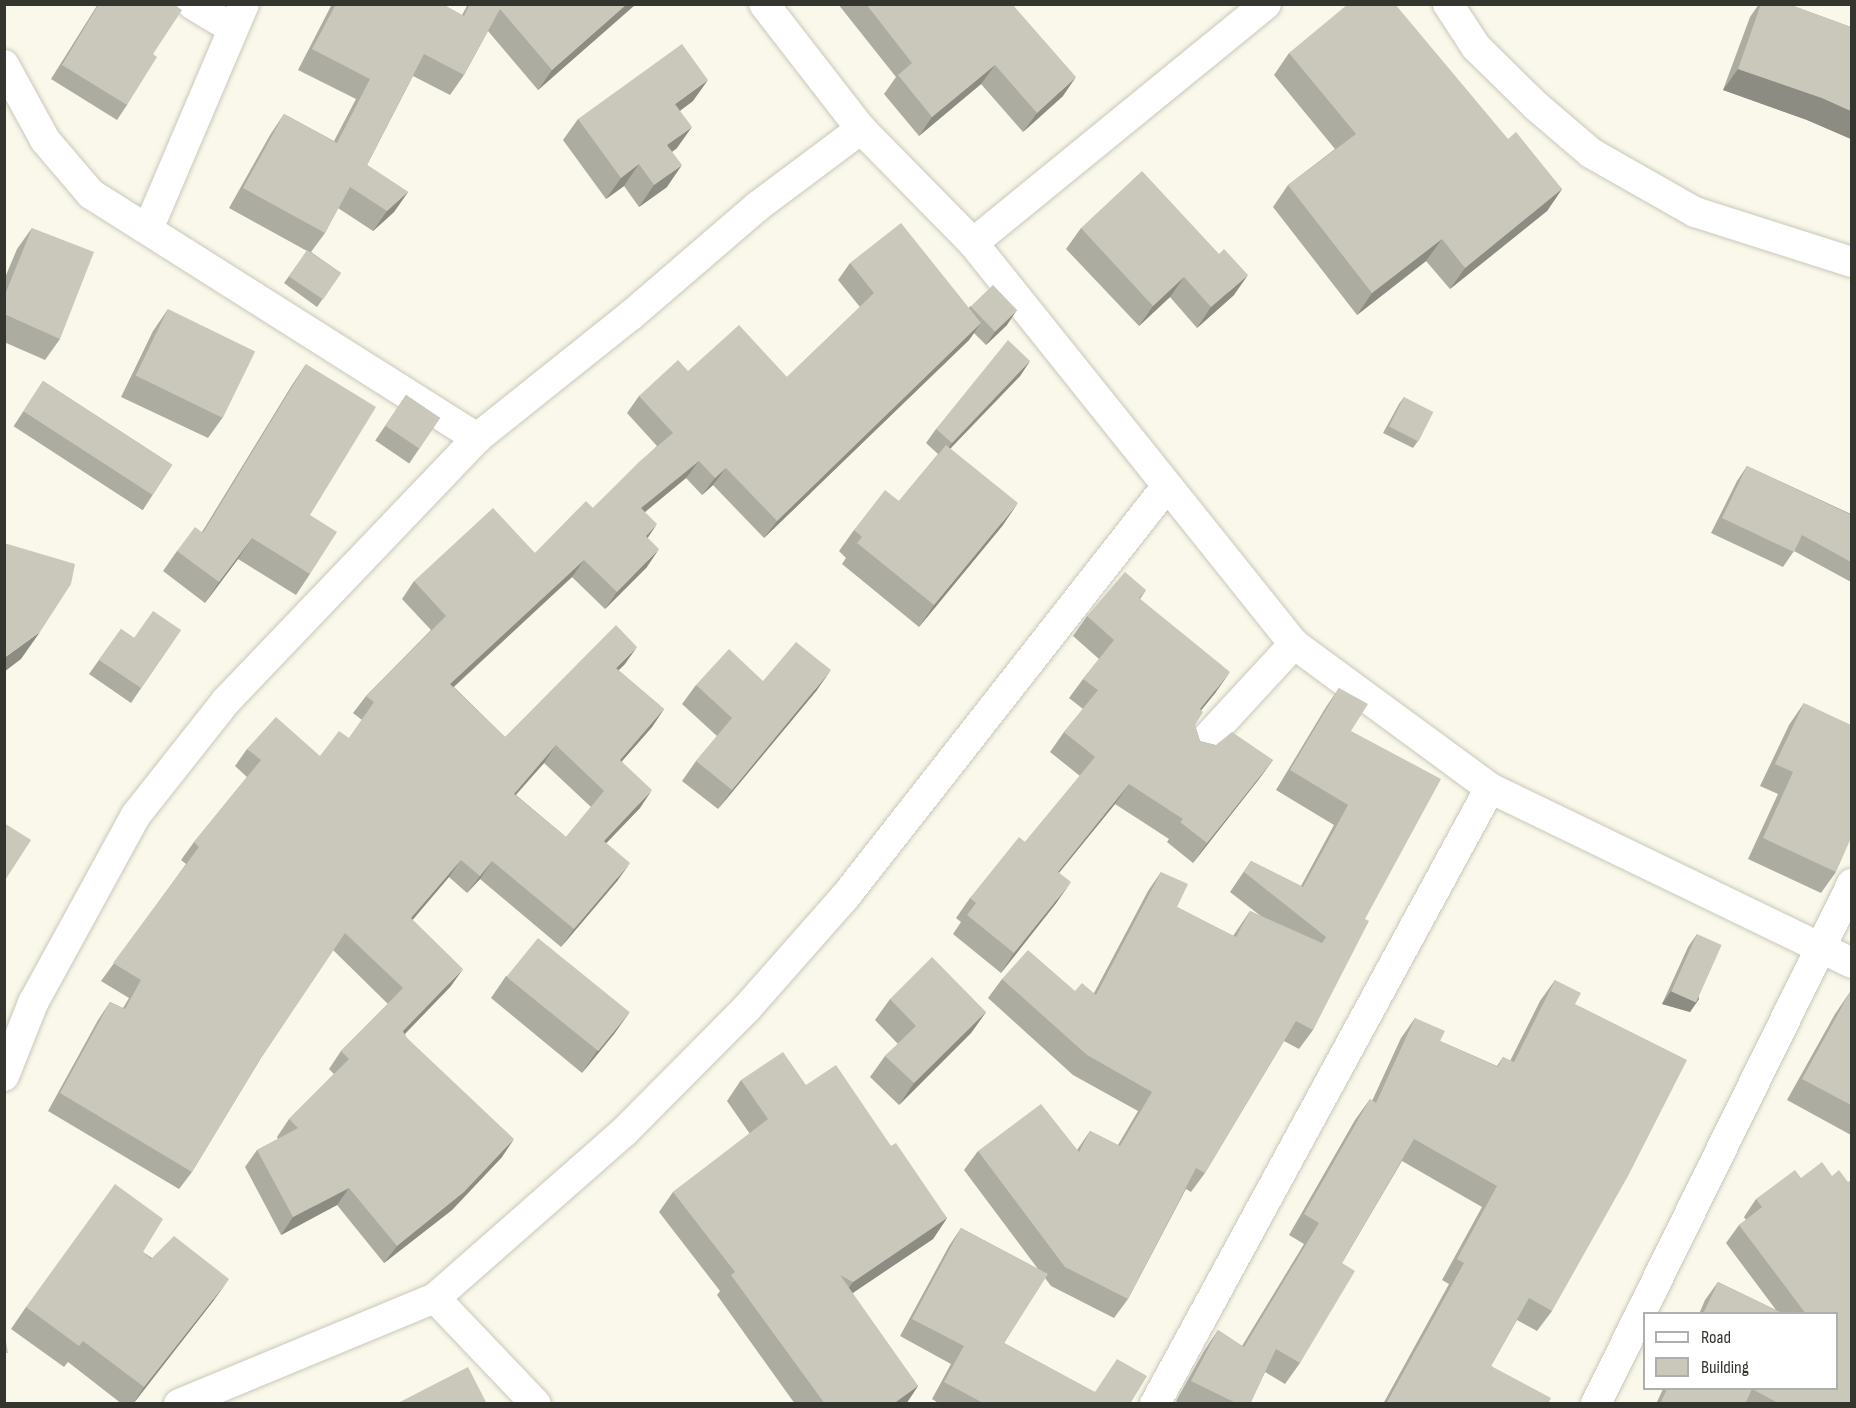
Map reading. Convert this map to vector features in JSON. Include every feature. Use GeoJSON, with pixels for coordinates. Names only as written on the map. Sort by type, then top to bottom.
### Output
{"type":"FeatureCollection","features":[{"type":"Feature","properties":{"kind":"street"},"geometry":{"type":"LineString","coordinates":[[148,229],[238,16],[192,4]]}},
{"type":"Feature","properties":{"kind":"street"},"geometry":{"type":"LineString","coordinates":[[764,4],[861,129],[973,243],[1126,429],[1167,486],[1294,644],[1490,788],[1851,963]]}},
{"type":"Feature","properties":{"kind":"street"},"geometry":{"type":"LineString","coordinates":[[973,243],[1266,4]]}},
{"type":"Feature","properties":{"kind":"street"},"geometry":{"type":"LineString","coordinates":[[1448,4],[1476,47],[1591,153],[1695,212],[1851,262]]}},
{"type":"Feature","properties":{"kind":"street"},"geometry":{"type":"LineString","coordinates":[[4,65],[45,140],[91,194],[477,438]]}},
{"type":"Feature","properties":{"kind":"street"},"geometry":{"type":"LineString","coordinates":[[4,1076],[33,1003],[136,815],[226,701],[477,438],[630,316],[758,206],[861,129]]}},
{"type":"Feature","properties":{"kind":"street"},"geometry":{"type":"LineString","coordinates":[[179,1404],[435,1298],[624,1132],[807,943],[899,832],[1167,486]]}},
{"type":"Feature","properties":{"kind":"street"},"geometry":{"type":"LineString","coordinates":[[1198,748],[1294,644]]}},
{"type":"Feature","properties":{"kind":"street"},"geometry":{"type":"LineString","coordinates":[[1155,1404],[1490,788]]}},
{"type":"Feature","properties":{"kind":"street"},"geometry":{"type":"LineString","coordinates":[[1596,1404],[1851,884]]}},
{"type":"Feature","properties":{"kind":"street"},"geometry":{"type":"LineString","coordinates":[[435,1298],[536,1404]]}},
{"type":"Feature","properties":{"kind":"building"},"geometry":{"type":"Polygon","coordinates":[[[99,4],[173,4],[182,10],[153,54],[157,57],[127,105],[62,65],[99,4]]]}},
{"type":"Feature","properties":{"kind":"building"},"geometry":{"type":"Polygon","coordinates":[[[336,4],[442,4],[464,16],[470,4],[627,4],[552,70],[500,9],[464,75],[424,54],[367,165],[408,192],[387,211],[350,187],[325,233],[243,188],[284,114],[337,143],[370,79],[312,49],[336,4]]]}},
{"type":"Feature","properties":{"kind":"building"},"geometry":{"type":"Polygon","coordinates":[[[866,4],[1012,4],[1076,77],[1037,113],[995,65],[932,117],[898,75],[912,63],[866,4]]]}},
{"type":"Feature","properties":{"kind":"building"},"geometry":{"type":"Polygon","coordinates":[[[1348,4],[1395,4],[1508,139],[1516,132],[1562,189],[1465,268],[1442,239],[1372,293],[1288,185],[1356,134],[1289,53],[1348,4]]]}},
{"type":"Feature","properties":{"kind":"building"},"geometry":{"type":"Polygon","coordinates":[[[1761,4],[1788,4],[1851,27],[1851,111],[1822,98],[1738,69],[1761,4]]]}},
{"type":"Feature","properties":{"kind":"building"},"geometry":{"type":"Polygon","coordinates":[[[682,44],[708,80],[675,104],[692,127],[667,145],[682,165],[654,185],[639,164],[621,178],[578,119],[682,44]]]}},
{"type":"Feature","properties":{"kind":"building"},"geometry":{"type":"Polygon","coordinates":[[[1142,171],[1219,254],[1224,249],[1248,275],[1211,307],[1184,277],[1153,306],[1081,228],[1142,171]]]}},
{"type":"Feature","properties":{"kind":"building"},"geometry":{"type":"Polygon","coordinates":[[[901,223],[981,323],[777,521],[726,468],[715,478],[699,461],[641,508],[657,524],[646,536],[659,549],[617,592],[584,560],[450,684],[505,737],[616,625],[637,647],[616,668],[664,709],[620,760],[652,790],[604,841],[630,863],[574,929],[492,861],[480,876],[461,860],[411,918],[463,969],[403,1031],[406,1037],[514,1139],[464,1192],[397,1246],[349,1188],[293,1217],[257,1150],[298,1128],[289,1119],[349,1059],[341,1051],[403,988],[345,933],[261,1058],[192,1172],[60,1093],[110,1002],[125,1009],[141,980],[113,963],[199,847],[194,842],[261,760],[247,749],[276,717],[320,756],[339,731],[349,738],[374,702],[366,696],[446,616],[414,581],[493,508],[535,553],[586,501],[593,508],[640,461],[673,433],[639,396],[678,360],[688,371],[739,325],[787,377],[874,293],[850,263],[901,223]],[[556,745],[514,794],[566,837],[604,791],[556,745]]]}},
{"type":"Feature","properties":{"kind":"building"},"geometry":{"type":"Polygon","coordinates":[[[32,228],[94,252],[60,339],[4,314],[4,297],[32,228]]]}},
{"type":"Feature","properties":{"kind":"building"},"geometry":{"type":"Polygon","coordinates":[[[307,250],[341,273],[323,299],[289,277],[307,250]]]}},
{"type":"Feature","properties":{"kind":"building"},"geometry":{"type":"Polygon","coordinates":[[[993,285],[1017,310],[995,332],[971,307],[993,285]]]}},
{"type":"Feature","properties":{"kind":"building"},"geometry":{"type":"Polygon","coordinates":[[[168,309],[255,352],[223,418],[136,376],[168,309]]]}},
{"type":"Feature","properties":{"kind":"building"},"geometry":{"type":"Polygon","coordinates":[[[1008,340],[1030,361],[952,443],[936,429],[1008,340]]]}},
{"type":"Feature","properties":{"kind":"building"},"geometry":{"type":"Polygon","coordinates":[[[306,364],[376,407],[310,515],[337,532],[310,574],[252,538],[219,582],[177,551],[195,527],[203,533],[306,364]]]}},
{"type":"Feature","properties":{"kind":"building"},"geometry":{"type":"Polygon","coordinates":[[[43,381],[172,465],[153,495],[23,411],[43,381]]]}},
{"type":"Feature","properties":{"kind":"building"},"geometry":{"type":"Polygon","coordinates":[[[406,395],[440,418],[419,449],[385,426],[406,395]]]}},
{"type":"Feature","properties":{"kind":"building"},"geometry":{"type":"Polygon","coordinates":[[[1404,397],[1433,412],[1418,441],[1389,426],[1404,397]]]}},
{"type":"Feature","properties":{"kind":"building"},"geometry":{"type":"Polygon","coordinates":[[[946,445],[1018,503],[934,605],[857,543],[862,537],[854,530],[885,490],[899,501],[946,445]]]}},
{"type":"Feature","properties":{"kind":"building"},"geometry":{"type":"Polygon","coordinates":[[[1747,466],[1851,515],[1851,562],[1802,535],[1794,552],[1722,518],[1747,466]]]}},
{"type":"Feature","properties":{"kind":"building"},"geometry":{"type":"Polygon","coordinates":[[[4,543],[75,564],[71,584],[40,632],[4,658],[4,543]]]}},
{"type":"Feature","properties":{"kind":"building"},"geometry":{"type":"Polygon","coordinates":[[[1125,572],[1146,590],[1139,598],[1230,672],[1200,709],[1203,712],[1195,725],[1200,741],[1216,745],[1232,732],[1273,760],[1207,843],[1180,822],[1183,819],[1129,784],[1058,872],[1071,882],[1014,953],[967,915],[976,903],[970,898],[1019,837],[1025,842],[1095,757],[1064,732],[1098,690],[1083,679],[1114,640],[1087,616],[1125,572]]]}},
{"type":"Feature","properties":{"kind":"building"},"geometry":{"type":"Polygon","coordinates":[[[153,611],[181,630],[141,688],[99,660],[121,629],[134,638],[153,611]]]}},
{"type":"Feature","properties":{"kind":"building"},"geometry":{"type":"Polygon","coordinates":[[[796,642],[831,670],[732,790],[696,761],[732,718],[696,685],[729,649],[763,681],[796,642]]]}},
{"type":"Feature","properties":{"kind":"building"},"geometry":{"type":"Polygon","coordinates":[[[1339,688],[1368,704],[1351,731],[1441,779],[1365,919],[1369,921],[1313,1030],[1296,1021],[1205,1173],[1196,1168],[1128,1299],[1065,1267],[978,1151],[1041,1104],[1079,1152],[1090,1131],[1120,1146],[1152,1092],[1087,1055],[1002,979],[1028,950],[1075,991],[1082,983],[1096,995],[1161,872],[1188,884],[1177,907],[1236,937],[1250,911],[1322,943],[1326,937],[1244,872],[1251,861],[1303,887],[1348,805],[1290,770],[1339,688]]]}},
{"type":"Feature","properties":{"kind":"building"},"geometry":{"type":"Polygon","coordinates":[[[1804,703],[1851,725],[1851,838],[1836,872],[1763,838],[1793,772],[1775,764],[1804,703]]]}},
{"type":"Feature","properties":{"kind":"building"},"geometry":{"type":"Polygon","coordinates":[[[4,823],[31,840],[4,882],[4,823]]]}},
{"type":"Feature","properties":{"kind":"building"},"geometry":{"type":"Polygon","coordinates":[[[1697,934],[1722,945],[1696,1003],[1671,992],[1697,934]]]}},
{"type":"Feature","properties":{"kind":"building"},"geometry":{"type":"Polygon","coordinates":[[[538,938],[630,1012],[598,1051],[507,977],[538,938]]]}},
{"type":"Feature","properties":{"kind":"building"},"geometry":{"type":"Polygon","coordinates":[[[932,957],[986,1012],[914,1083],[885,1056],[916,1026],[890,999],[932,957]]]}},
{"type":"Feature","properties":{"kind":"building"},"geometry":{"type":"Polygon","coordinates":[[[1555,980],[1581,993],[1575,1004],[1687,1060],[1628,1176],[1552,1311],[1529,1298],[1491,1366],[1551,1398],[1548,1404],[1386,1404],[1464,1263],[1457,1259],[1497,1186],[1414,1139],[1342,1263],[1355,1271],[1300,1363],[1276,1349],[1250,1404],[1238,1404],[1191,1381],[1218,1330],[1244,1347],[1319,1223],[1304,1214],[1370,1099],[1376,1103],[1415,1018],[1445,1031],[1440,1041],[1498,1067],[1503,1057],[1514,1062],[1555,980]]]}},
{"type":"Feature","properties":{"kind":"building"},"geometry":{"type":"Polygon","coordinates":[[[1851,993],[1851,1105],[1802,1079],[1851,993]]]}},
{"type":"Feature","properties":{"kind":"building"},"geometry":{"type":"Polygon","coordinates":[[[783,1052],[806,1085],[836,1065],[891,1146],[896,1143],[947,1218],[853,1282],[840,1275],[918,1386],[893,1404],[825,1404],[731,1275],[735,1272],[673,1192],[768,1119],[741,1080],[783,1052]]]}},
{"type":"Feature","properties":{"kind":"building"},"geometry":{"type":"Polygon","coordinates":[[[1822,1162],[1832,1176],[1839,1170],[1848,1182],[1851,1180],[1851,1404],[1780,1404],[1754,1390],[1838,1390],[1838,1312],[1804,1312],[1739,1225],[1762,1207],[1756,1199],[1795,1170],[1801,1178],[1822,1162]]]}},
{"type":"Feature","properties":{"kind":"building"},"geometry":{"type":"Polygon","coordinates":[[[115,1184],[163,1219],[143,1252],[151,1259],[174,1236],[229,1279],[144,1387],[83,1341],[79,1346],[26,1307],[115,1184]]]}},
{"type":"Feature","properties":{"kind":"building"},"geometry":{"type":"Polygon","coordinates":[[[961,1228],[1048,1274],[1004,1343],[1095,1392],[1117,1359],[1147,1376],[1130,1404],[985,1404],[944,1382],[964,1346],[912,1319],[961,1228]]]}},
{"type":"Feature","properties":{"kind":"building"},"geometry":{"type":"Polygon","coordinates":[[[1718,1282],[1780,1312],[1704,1312],[1718,1282]]]}},
{"type":"Feature","properties":{"kind":"building"},"geometry":{"type":"Polygon","coordinates":[[[4,1330],[8,1353],[4,1353],[4,1330]]]}},
{"type":"Feature","properties":{"kind":"building"},"geometry":{"type":"Polygon","coordinates":[[[468,1367],[487,1404],[396,1404],[468,1367]]]}},
{"type":"Feature","properties":{"kind":"building"},"geometry":{"type":"Polygon","coordinates":[[[1667,1390],[1752,1390],[1745,1404],[1660,1404],[1667,1390]]]}}]}
